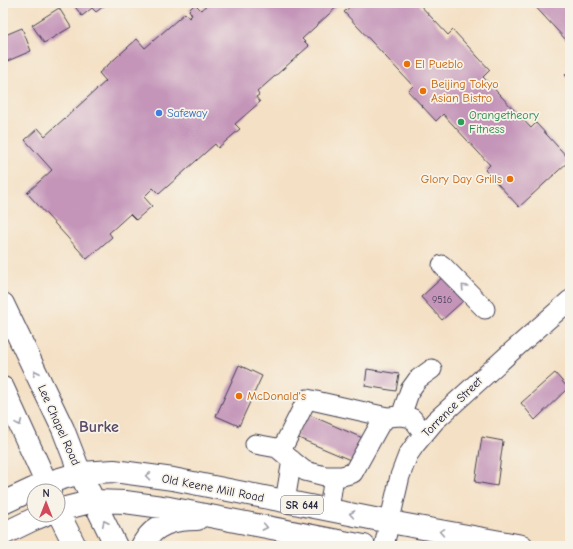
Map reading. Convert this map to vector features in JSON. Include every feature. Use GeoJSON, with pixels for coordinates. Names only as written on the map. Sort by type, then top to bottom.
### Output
{"type":"FeatureCollection","features":[{"type":"Feature","properties":{"kind":"main road","name":"Lee Chapel Road"},"geometry":{"type":"LineString","coordinates":[[3,304],[63,429],[80,473],[116,546]]}},
{"type":"Feature","properties":{"kind":"main road"},"geometry":{"type":"LineString","coordinates":[[3,388],[46,483]]}},
{"type":"Feature","properties":{"kind":"main road","name":"Old Keene Mill Road"},"geometry":{"type":"LineString","coordinates":[[57,483],[80,473],[114,471],[173,479],[390,522],[522,546]]}},
{"type":"Feature","properties":{"kind":"main road","name":"Old Keene Mill Road"},"geometry":{"type":"LineString","coordinates":[[3,503],[26,495]]}},
{"type":"Feature","properties":{"kind":"main road","name":"SR 644"},"geometry":{"type":"LineString","coordinates":[[66,509],[94,501],[125,502],[169,508],[364,546]]}},
{"type":"Feature","properties":{"kind":"main road"},"geometry":{"type":"LineString","coordinates":[[142,546],[146,538],[153,531],[170,522],[180,520],[227,519]]}},
{"type":"Feature","properties":{"kind":"main road"},"geometry":{"type":"LineString","coordinates":[[3,534],[26,523]]}},
{"type":"Feature","properties":{"kind":"main road"},"geometry":{"type":"LineString","coordinates":[[64,523],[75,546]]}},
{"type":"Feature","properties":{"kind":"street"},"geometry":{"type":"LineString","coordinates":[[442,265],[485,309]]}},
{"type":"Feature","properties":{"kind":"street","name":"Torrence Street"},"geometry":{"type":"LineString","coordinates":[[384,546],[400,476],[408,456],[424,434],[435,421],[570,300]]}},
{"type":"Feature","properties":{"kind":"street"},"geometry":{"type":"LineString","coordinates":[[255,444],[277,448],[305,471],[325,476],[342,476],[353,473],[379,426],[394,417],[410,390],[418,380],[432,369]]}},
{"type":"Feature","properties":{"kind":"street"},"geometry":{"type":"LineString","coordinates":[[285,501],[286,455],[308,399],[394,417],[412,418],[424,434]]}},
{"type":"Feature","properties":{"kind":"street"},"geometry":{"type":"LineString","coordinates":[[329,510],[334,476]]}},
{"type":"Feature","properties":{"kind":"building"},"geometry":{"type":"Polygon","coordinates":[[[108,3],[96,12],[92,8],[82,16],[73,4],[108,3]]]}},
{"type":"Feature","properties":{"kind":"building","name":"Safeway"},"geometry":{"type":"Polygon","coordinates":[[[209,3],[341,3],[302,39],[309,46],[257,92],[259,95],[256,97],[260,102],[235,124],[240,129],[218,148],[215,144],[159,194],[153,188],[144,197],[152,206],[136,220],[130,214],[109,233],[112,237],[87,259],[27,193],[52,170],[25,140],[38,128],[45,136],[106,81],[99,73],[137,39],[145,48],[185,13],[189,18],[192,15],[189,10],[195,4],[201,10],[209,3]]]}},
{"type":"Feature","properties":{"kind":"building"},"geometry":{"type":"Polygon","coordinates":[[[354,3],[418,3],[448,35],[453,30],[490,70],[483,77],[531,128],[536,123],[570,160],[519,207],[485,170],[490,165],[443,114],[436,121],[408,91],[413,86],[344,12],[354,3]]]}},
{"type":"Feature","properties":{"kind":"building"},"geometry":{"type":"Polygon","coordinates":[[[532,3],[566,3],[570,7],[570,37],[566,40],[532,3]]]}},
{"type":"Feature","properties":{"kind":"building"},"geometry":{"type":"Polygon","coordinates":[[[59,8],[71,27],[44,43],[32,25],[59,8]]]}},
{"type":"Feature","properties":{"kind":"building"},"geometry":{"type":"Polygon","coordinates":[[[22,28],[31,51],[3,63],[3,36],[22,28]]]}},
{"type":"Feature","properties":{"kind":"building"},"geometry":{"type":"Polygon","coordinates":[[[570,70],[570,80],[565,75],[570,70]]]}},
{"type":"Feature","properties":{"kind":"building"},"geometry":{"type":"Polygon","coordinates":[[[456,265],[465,275],[451,288],[463,301],[442,320],[421,297],[456,265]]]}},
{"type":"Feature","properties":{"kind":"building","name":"McDonald's"},"geometry":{"type":"Polygon","coordinates":[[[239,365],[262,376],[239,426],[216,416],[239,365]]]}},
{"type":"Feature","properties":{"kind":"building"},"geometry":{"type":"Polygon","coordinates":[[[367,369],[399,374],[396,391],[365,386],[367,369]]]}},
{"type":"Feature","properties":{"kind":"building"},"geometry":{"type":"Polygon","coordinates":[[[555,373],[568,388],[535,420],[521,403],[555,373]]]}},
{"type":"Feature","properties":{"kind":"building"},"geometry":{"type":"Polygon","coordinates":[[[307,414],[365,439],[355,462],[296,437],[307,414]]]}},
{"type":"Feature","properties":{"kind":"building"},"geometry":{"type":"Polygon","coordinates":[[[482,437],[503,441],[497,486],[475,482],[482,437]]]}},
{"type":"Feature","properties":{"kind":"place","name":"El Pueblo"},"geometry":{"type":"Point","coordinates":[407,64]}},
{"type":"Feature","properties":{"kind":"place","name":"Beijing Tokyo Asian Bistro"},"geometry":{"type":"Point","coordinates":[423,91]}},
{"type":"Feature","properties":{"kind":"place","name":"Safeway"},"geometry":{"type":"Point","coordinates":[159,113]}},
{"type":"Feature","properties":{"kind":"place","name":"Orangetheory Fitness"},"geometry":{"type":"Point","coordinates":[461,122]}},
{"type":"Feature","properties":{"kind":"place","name":"Glory Day Grills"},"geometry":{"type":"Point","coordinates":[510,179]}},
{"type":"Feature","properties":{"kind":"place","name":"McDonald's"},"geometry":{"type":"Point","coordinates":[239,396]}},
{"type":"Feature","properties":{"kind":"district","name":"Burke"},"geometry":{"type":"Point","coordinates":[99,426]}}]}
